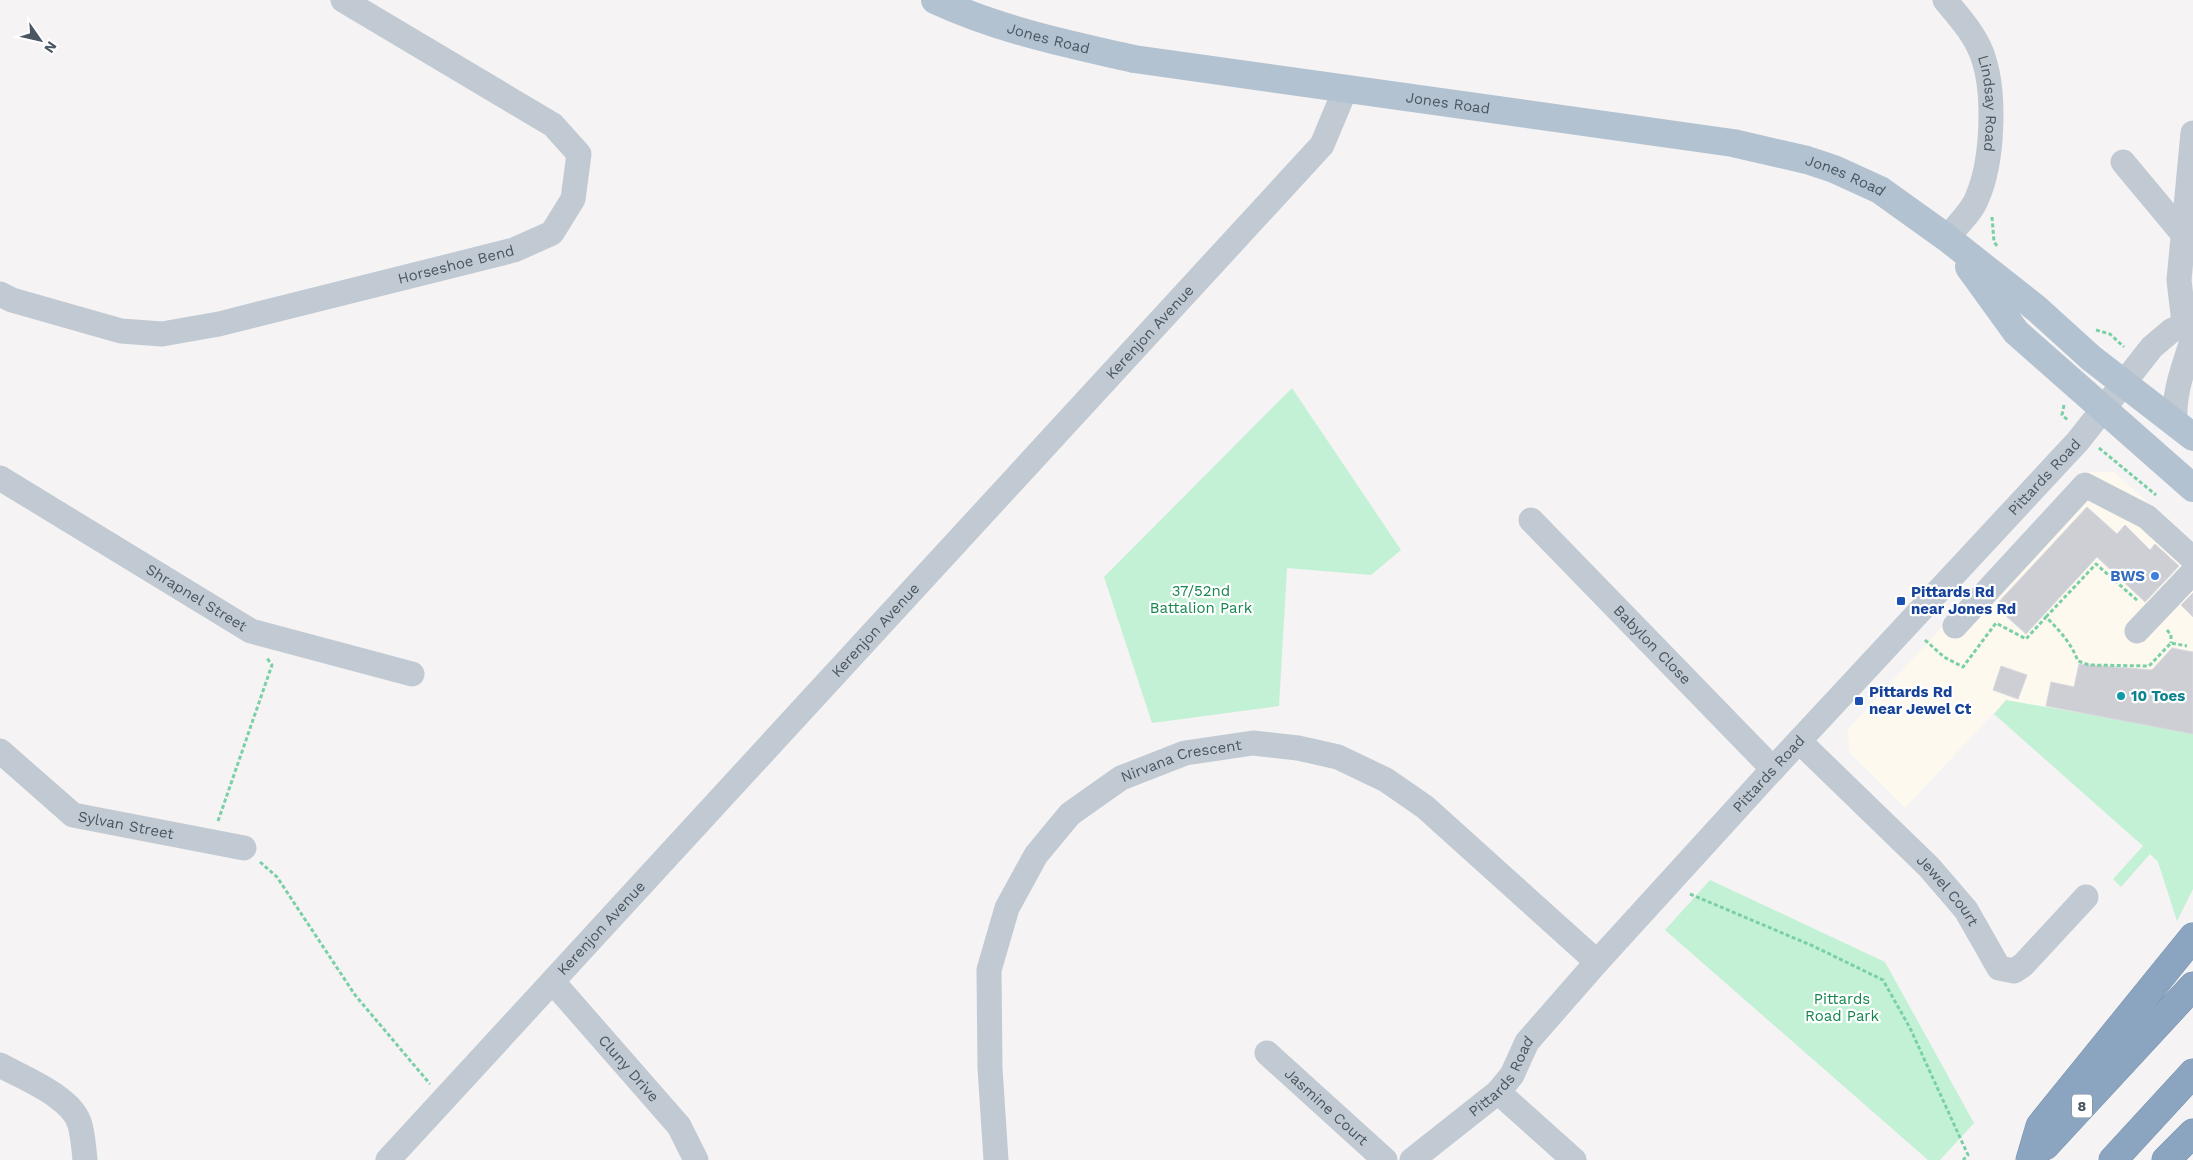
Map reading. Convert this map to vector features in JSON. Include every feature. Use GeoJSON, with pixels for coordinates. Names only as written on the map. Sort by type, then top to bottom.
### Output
{"type":"FeatureCollection","features":[{"type":"Feature","properties":{"kind":"highway"},"geometry":{"type":"LineString","coordinates":[[2031,1160],[2040,1126],[2193,937]]}},
{"type":"Feature","properties":{"kind":"highway","name":"8"},"geometry":{"type":"LineString","coordinates":[[2031,1160],[2193,986]]}},
{"type":"Feature","properties":{"kind":"highway"},"geometry":{"type":"LineString","coordinates":[[2112,1160],[2193,1073]]}},
{"type":"Feature","properties":{"kind":"highway"},"geometry":{"type":"LineString","coordinates":[[2166,1160],[2193,1133]]}},
{"type":"Feature","properties":{"kind":"main road","name":"Jones Road"},"geometry":{"type":"LineString","coordinates":[[935,0],[952,8],[1054,40],[1134,59],[1733,143],[1778,152],[1834,169],[1880,190],[1947,238],[2037,309],[2091,358],[2131,372],[2184,430]]}},
{"type":"Feature","properties":{"kind":"main road","name":"Jones Road"},"geometry":{"type":"LineString","coordinates":[[1947,238],[2016,332],[2193,488]]}},
{"type":"Feature","properties":{"kind":"street","name":"Horseshoe Bend"},"geometry":{"type":"LineString","coordinates":[[4,304],[122,331],[162,334],[219,324],[514,250],[552,233],[573,199],[579,154],[553,125],[343,0]]}},
{"type":"Feature","properties":{"kind":"street","name":"Lindsay Road"},"geometry":{"type":"LineString","coordinates":[[1946,0],[1969,30],[1982,55],[1989,90],[1990,130],[1986,165],[1977,200],[1947,238]]}},
{"type":"Feature","properties":{"kind":"street","name":"Kerenjon Avenue"},"geometry":{"type":"LineString","coordinates":[[388,1160],[1322,145],[1345,90]]}},
{"type":"Feature","properties":{"kind":"street"},"geometry":{"type":"LineString","coordinates":[[2184,430],[2174,409],[2190,327],[2179,280],[2193,133]]}},
{"type":"Feature","properties":{"kind":"street"},"geometry":{"type":"LineString","coordinates":[[2123,162],[2184,234]]}},
{"type":"Feature","properties":{"kind":"street","name":"Pittards Road"},"geometry":{"type":"LineString","coordinates":[[1412,1160],[1498,1092],[1512,1075],[1527,1042],[1597,962],[1773,769],[2072,448],[2131,372],[2161,338],[2190,327]]}},
{"type":"Feature","properties":{"kind":"street"},"geometry":{"type":"LineString","coordinates":[[1954,626],[2085,485],[2148,516],[2193,559]]}},
{"type":"Feature","properties":{"kind":"street","name":"Shrapnel Street"},"geometry":{"type":"LineString","coordinates":[[4,488],[251,632],[412,674]]}},
{"type":"Feature","properties":{"kind":"street","name":"Babylon Close"},"geometry":{"type":"LineString","coordinates":[[1531,520],[1773,769]]}},
{"type":"Feature","properties":{"kind":"street"},"geometry":{"type":"LineString","coordinates":[[2145,623],[2193,572]]}},
{"type":"Feature","properties":{"kind":"street","name":"Jewel Court"},"geometry":{"type":"LineString","coordinates":[[1799,741],[1929,867],[1966,910],[2000,968],[2014,971],[2023,965],[2086,897]]}},
{"type":"Feature","properties":{"kind":"street","name":"Nirvana Crescent"},"geometry":{"type":"LineString","coordinates":[[996,1160],[990,1068],[989,970],[1007,908],[1036,855],[1070,814],[1121,778],[1185,752],[1252,743],[1298,748],[1338,757],[1378,776],[1425,807],[1597,962]]}},
{"type":"Feature","properties":{"kind":"street","name":"Sylvan Street"},"geometry":{"type":"LineString","coordinates":[[0,751],[73,815],[244,848]]}},
{"type":"Feature","properties":{"kind":"street","name":"Cluny Drive"},"geometry":{"type":"LineString","coordinates":[[553,982],[678,1126],[696,1160]]}},
{"type":"Feature","properties":{"kind":"street","name":"Jasmine Court"},"geometry":{"type":"LineString","coordinates":[[1267,1053],[1385,1160]]}},
{"type":"Feature","properties":{"kind":"street"},"geometry":{"type":"LineString","coordinates":[[0,1065],[48,1089],[65,1104],[80,1123],[85,1160]]}},
{"type":"Feature","properties":{"kind":"street"},"geometry":{"type":"LineString","coordinates":[[1498,1092],[1574,1160]]}},
{"type":"Feature","properties":{"kind":"path"},"geometry":{"type":"LineString","coordinates":[[1977,200],[1990,208],[1994,242],[2001,250]]}},
{"type":"Feature","properties":{"kind":"path"},"geometry":{"type":"LineString","coordinates":[[2090,328],[2110,334],[2131,372]]}},
{"type":"Feature","properties":{"kind":"path"},"geometry":{"type":"LineString","coordinates":[[1925,640],[1944,657],[1963,667],[1996,623],[2026,639],[2046,617],[2096,564],[2145,623],[2171,636],[2171,643],[2149,666],[2089,665],[2078,661],[2064,634],[2046,617]]}},
{"type":"Feature","properties":{"kind":"path"},"geometry":{"type":"LineString","coordinates":[[211,841],[272,665],[251,632]]}},
{"type":"Feature","properties":{"kind":"path"},"geometry":{"type":"LineString","coordinates":[[2171,643],[2187,646]]}},
{"type":"Feature","properties":{"kind":"path"},"geometry":{"type":"LineString","coordinates":[[244,848],[277,878],[355,995],[443,1100]]}},
{"type":"Feature","properties":{"kind":"path"},"geometry":{"type":"LineString","coordinates":[[1690,894],[1813,946],[1883,980],[1910,1028],[1968,1155],[1963,1160]]}},
{"type":"Feature","properties":{"kind":"shaded area"},"geometry":{"type":"Polygon","coordinates":[[[2085,472],[2114,472],[2193,544],[2193,733],[2006,700],[1905,808],[1849,752],[1848,729],[2085,472]]]}},
{"type":"Feature","properties":{"kind":"green space","name":"37/52nd Battalion Park"},"geometry":{"type":"Polygon","coordinates":[[[1292,388],[1401,550],[1371,575],[1287,568],[1279,706],[1152,723],[1104,577],[1292,388]]]}},
{"type":"Feature","properties":{"kind":"green space"},"geometry":{"type":"Polygon","coordinates":[[[2006,700],[2193,733],[2193,889],[2177,921],[2158,862],[2150,854],[2121,887],[2113,879],[2143,846],[1994,714],[2006,700]]]}},
{"type":"Feature","properties":{"kind":"green space","name":"Pittards Road Park"},"geometry":{"type":"Polygon","coordinates":[[[1710,880],[1885,962],[1974,1123],[1940,1160],[1928,1160],[1665,930],[1710,880]]]}},
{"type":"Feature","properties":{"kind":"building"},"geometry":{"type":"Polygon","coordinates":[[[2087,507],[2117,534],[2125,525],[2150,550],[2155,544],[2179,566],[2145,602],[2097,557],[2026,634],[1995,606],[2087,507]]]}},
{"type":"Feature","properties":{"kind":"building"},"geometry":{"type":"Polygon","coordinates":[[[2193,593],[2193,617],[2181,605],[2193,593]]]}},
{"type":"Feature","properties":{"kind":"building","name":"10 Toes"},"geometry":{"type":"Polygon","coordinates":[[[2172,648],[2193,652],[2193,734],[2046,706],[2051,682],[2074,687],[2079,664],[2152,670],[2172,648]]]}},
{"type":"Feature","properties":{"kind":"building"},"geometry":{"type":"Polygon","coordinates":[[[2001,666],[2027,675],[2018,699],[1993,690],[2001,666]]]}},
{"type":"Feature","properties":{"kind":"place","name":"BWS"},"geometry":{"type":"Point","coordinates":[2155,576]}},
{"type":"Feature","properties":{"kind":"place","name":"Pittards Rd near Jones Rd"},"geometry":{"type":"Point","coordinates":[1901,601]}},
{"type":"Feature","properties":{"kind":"place","name":"10 Toes"},"geometry":{"type":"Point","coordinates":[2121,696]}},
{"type":"Feature","properties":{"kind":"place","name":"Pittards Rd near Jewel Ct"},"geometry":{"type":"Point","coordinates":[1859,701]}}]}
